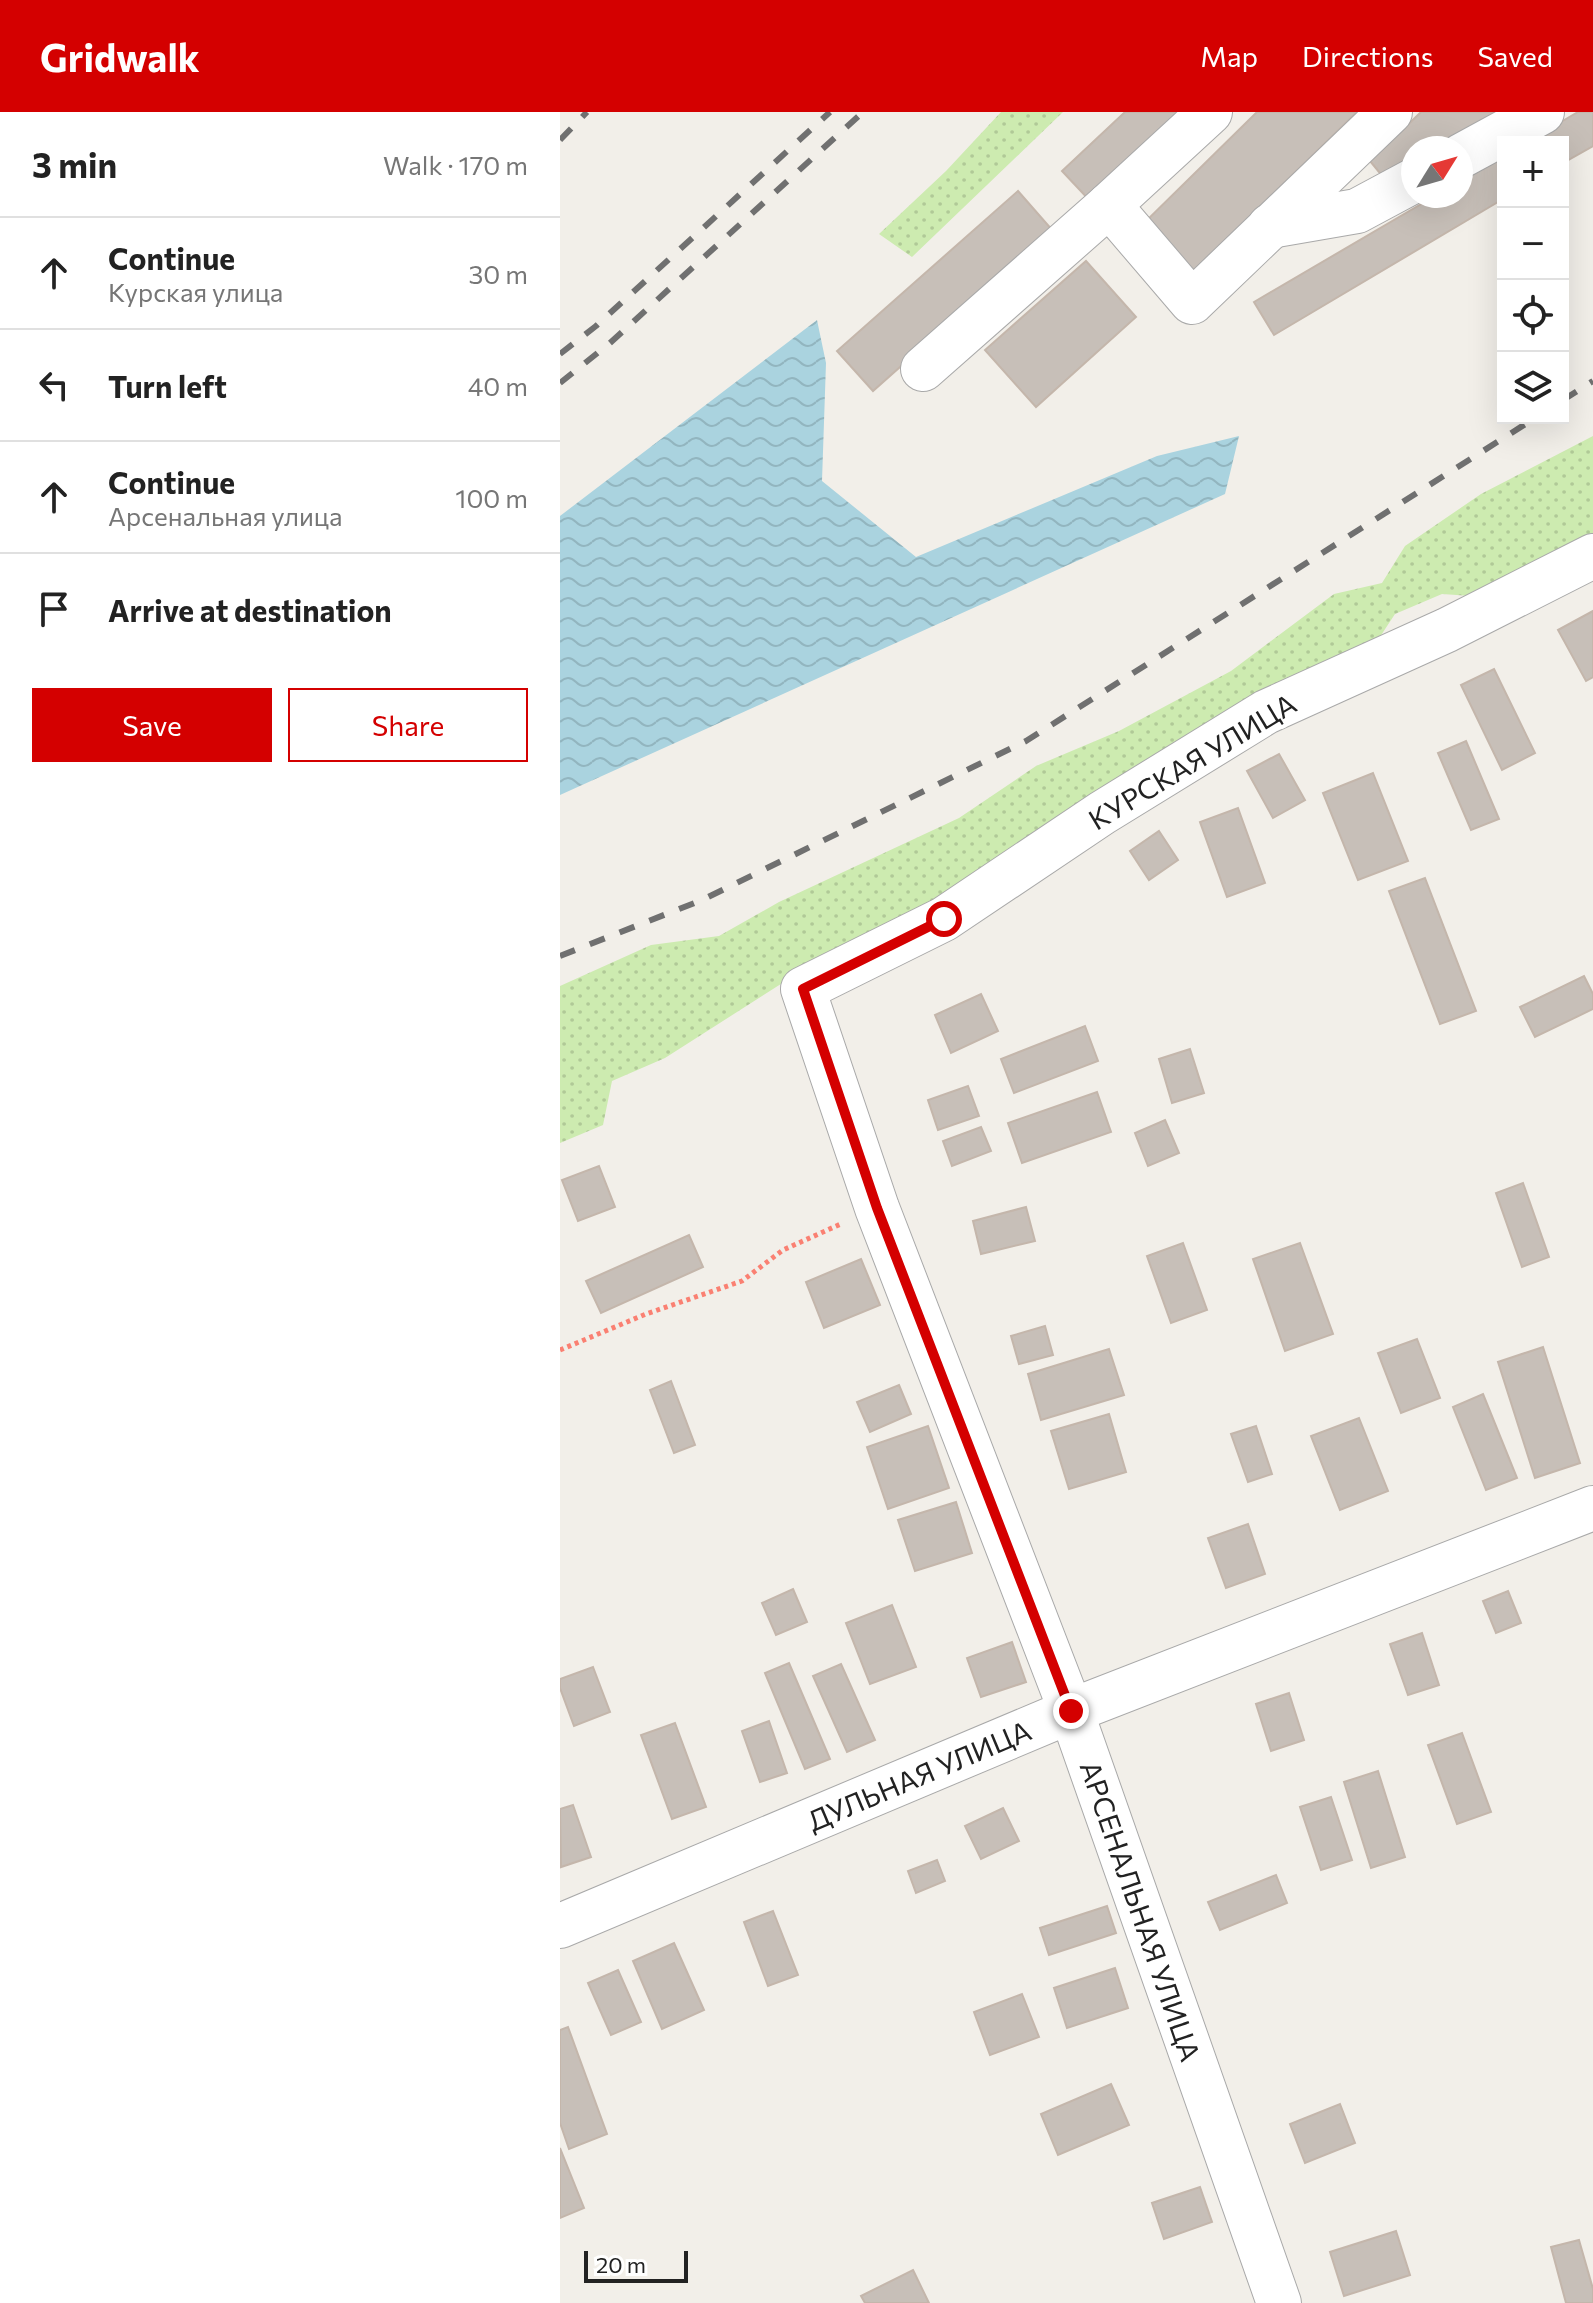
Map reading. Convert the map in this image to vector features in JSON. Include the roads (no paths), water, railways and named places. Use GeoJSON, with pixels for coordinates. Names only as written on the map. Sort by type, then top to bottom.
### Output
{"type":"FeatureCollection","features":[{"type":"Feature","properties":{"kind":"street"},"geometry":{"type":"LineString","coordinates":[[923,369],[1210,112]]}},
{"type":"Feature","properties":{"kind":"street"},"geometry":{"type":"LineString","coordinates":[[1109,205],[1192,302],[1390,112]]}},
{"type":"Feature","properties":{"kind":"street"},"geometry":{"type":"LineString","coordinates":[[1473,149],[1542,112]]}},
{"type":"Feature","properties":{"kind":"street"},"geometry":{"type":"LineString","coordinates":[[1270,226],[1357,211],[1401,187]]}},
{"type":"Feature","properties":{"kind":"street","name":"КУРСКАЯ УЛИЦА"},"geometry":{"type":"LineString","coordinates":[[803,989],[944,919],[1102,813],[1266,712],[1447,630],[1593,556]]}},
{"type":"Feature","properties":{"kind":"street","name":"АРСЕНАЛЬНАЯ УЛИЦА"},"geometry":{"type":"LineString","coordinates":[[803,989],[877,1208],[1071,1711],[1279,2303]]}},
{"type":"Feature","properties":{"kind":"street","name":"ДУЛЬНАЯ УЛИЦА"},"geometry":{"type":"LineString","coordinates":[[560,1926],[1071,1711],[1593,1508]]}},
{"type":"Feature","properties":{"kind":"water"},"geometry":{"type":"Polygon","coordinates":[[[817,320],[826,363],[822,481],[916,557],[1157,456],[1239,436],[1225,494],[560,795],[560,516],[817,320]]]}},
{"type":"Feature","properties":{"kind":"railway"},"geometry":{"type":"LineString","coordinates":[[560,140],[587,112]]}},
{"type":"Feature","properties":{"kind":"railway"},"geometry":{"type":"LineString","coordinates":[[560,354],[596,326],[830,112]]}},
{"type":"Feature","properties":{"kind":"railway"},"geometry":{"type":"LineString","coordinates":[[560,383],[610,343],[863,112]]}},
{"type":"Feature","properties":{"kind":"railway"},"geometry":{"type":"LineString","coordinates":[[1569,396],[1593,381]]}},
{"type":"Feature","properties":{"kind":"railway"},"geometry":{"type":"LineString","coordinates":[[560,956],[702,900],[1026,741],[1526,424]]}}]}
